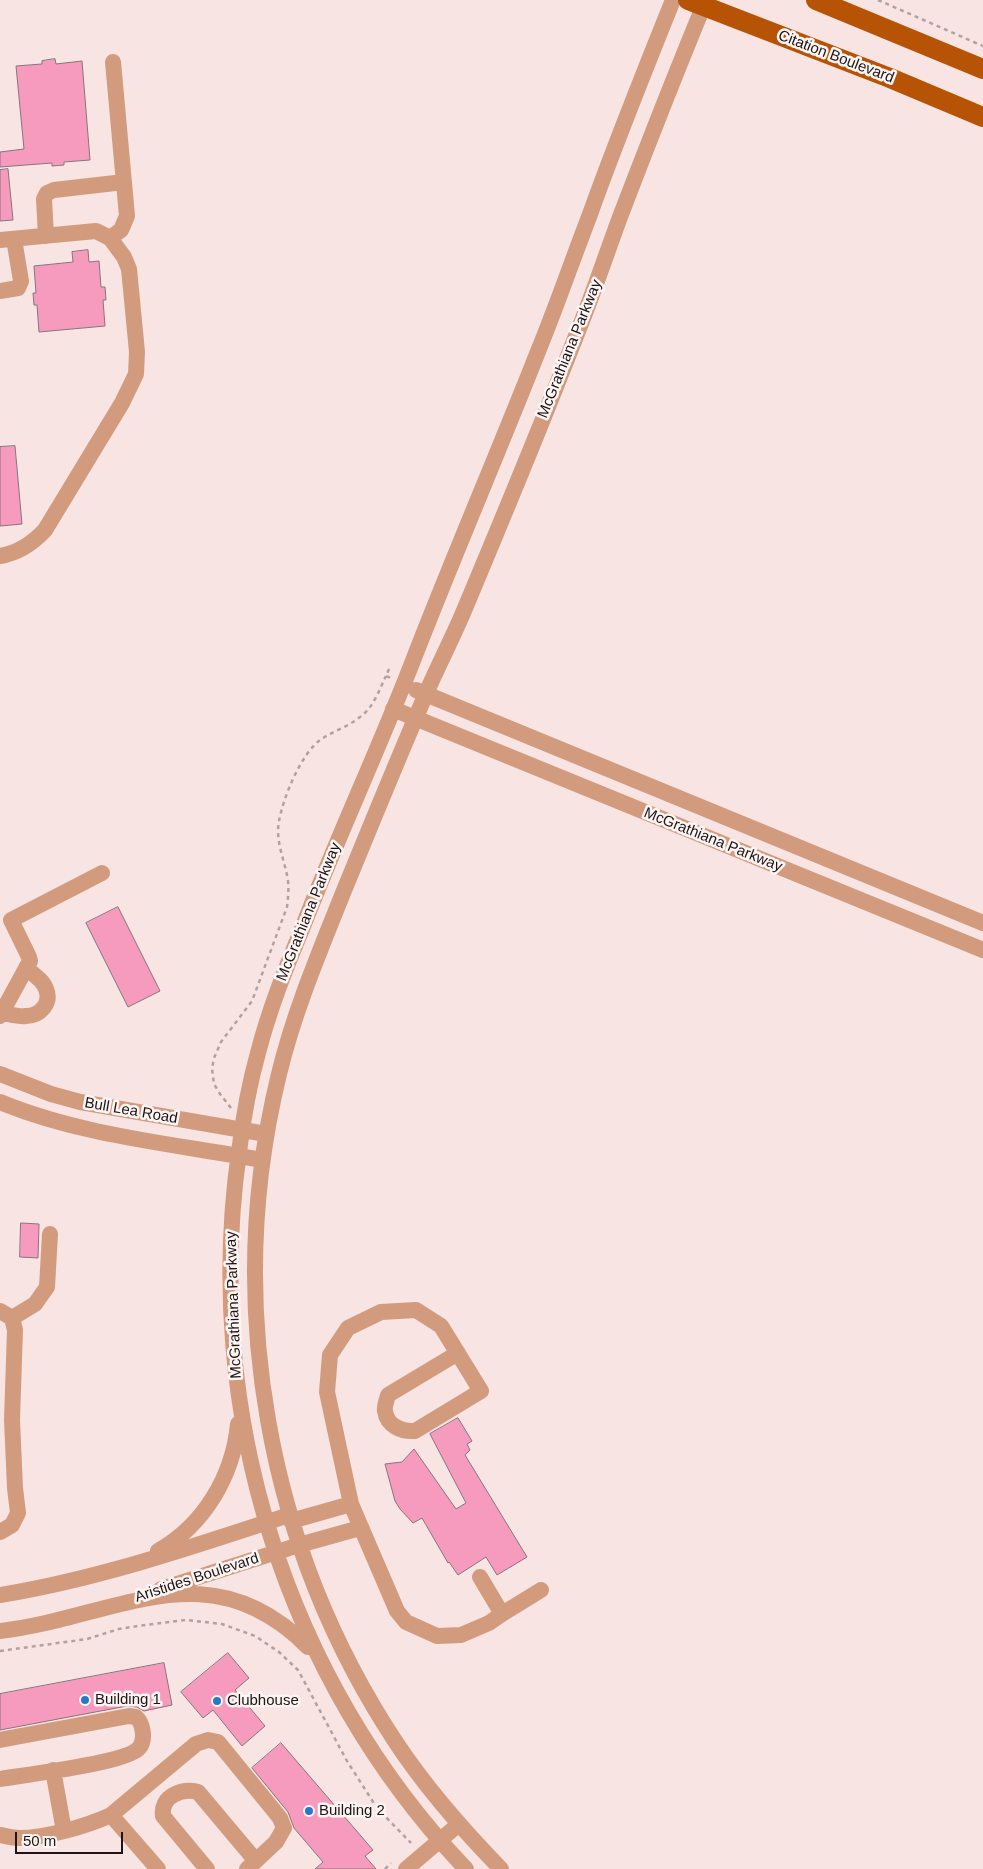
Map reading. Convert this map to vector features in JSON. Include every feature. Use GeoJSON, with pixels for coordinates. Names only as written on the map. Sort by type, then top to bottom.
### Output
{"type":"FeatureCollection","features":[{"type":"Feature","properties":{"kind":"main road"},"geometry":{"type":"LineString","coordinates":[[816,0],[983,69]]}},
{"type":"Feature","properties":{"kind":"main road","name":"Citation Boulevard"},"geometry":{"type":"LineString","coordinates":[[699,2],[983,117]]}},
{"type":"Feature","properties":{"kind":"street","name":"McGrathiana Parkway"},"geometry":{"type":"LineString","coordinates":[[466,1869],[422,1820],[392,1781],[362,1736],[320,1662],[291,1597],[275,1553],[248,1452],[240,1410],[232,1334],[230,1283],[231,1214],[242,1130],[258,1053],[273,1001],[333,850],[404,685],[448,571],[539,350],[673,0]]}},
{"type":"Feature","properties":{"kind":"street","name":"McGrathiana Parkway"},"geometry":{"type":"LineString","coordinates":[[501,1869],[425,1784],[367,1696],[337,1640],[299,1545],[290,1518],[267,1420],[257,1339],[254,1293],[256,1232],[262,1160],[279,1072],[306,984],[426,695],[462,616],[579,330],[658,119],[699,2]]}},
{"type":"Feature","properties":{"kind":"street"},"geometry":{"type":"LineString","coordinates":[[110,238],[122,230],[127,216],[113,62]]}},
{"type":"Feature","properties":{"kind":"street"},"geometry":{"type":"LineString","coordinates":[[46,236],[44,199],[47,193],[54,190],[124,182]]}},
{"type":"Feature","properties":{"kind":"street"},"geometry":{"type":"LineString","coordinates":[[0,291],[18,288],[21,281],[7,239],[96,231],[110,238],[124,257],[128,270],[137,352],[136,374],[122,403],[45,530],[36,540],[21,550],[0,556]]}},
{"type":"Feature","properties":{"kind":"street","name":"McGrathiana Parkway"},"geometry":{"type":"LineString","coordinates":[[404,685],[983,923]]}},
{"type":"Feature","properties":{"kind":"street","name":"McGrathiana Parkway"},"geometry":{"type":"LineString","coordinates":[[393,709],[983,950]]}},
{"type":"Feature","properties":{"kind":"street"},"geometry":{"type":"LineString","coordinates":[[26,968],[46,989],[47,1002],[40,1012],[27,1017],[1,1015],[26,968],[30,961],[5,923],[102,873]]}},
{"type":"Feature","properties":{"kind":"street","name":"Bull Lea Road"},"geometry":{"type":"LineString","coordinates":[[0,1074],[51,1094],[80,1102],[266,1134]]}},
{"type":"Feature","properties":{"kind":"street","name":"Bull Lea Road"},"geometry":{"type":"LineString","coordinates":[[0,1102],[74,1127],[262,1160]]}},
{"type":"Feature","properties":{"kind":"street"},"geometry":{"type":"LineString","coordinates":[[0,1532],[12,1525],[18,1513],[6,1446],[15,1355],[15,1330],[6,1315],[35,1304],[47,1288],[50,1234]]}},
{"type":"Feature","properties":{"kind":"street"},"geometry":{"type":"LineString","coordinates":[[458,1353],[388,1395],[384,1410],[390,1424],[404,1432],[415,1431],[481,1391],[458,1353],[441,1326],[416,1310],[381,1312],[348,1328],[330,1355],[327,1392],[350,1504],[397,1611],[406,1622],[436,1636],[461,1635],[489,1623],[540,1590]]}},
{"type":"Feature","properties":{"kind":"street"},"geometry":{"type":"LineString","coordinates":[[124,1566],[166,1546],[194,1523],[210,1503],[231,1461],[237,1438],[240,1410]]}},
{"type":"Feature","properties":{"kind":"street"},"geometry":{"type":"LineString","coordinates":[[0,1595],[124,1566],[266,1523],[350,1504]]}},
{"type":"Feature","properties":{"kind":"street","name":"Aristides Boulevard"},"geometry":{"type":"LineString","coordinates":[[0,1630],[55,1621],[95,1610],[299,1545],[360,1528]]}},
{"type":"Feature","properties":{"kind":"street"},"geometry":{"type":"LineString","coordinates":[[480,1577],[502,1614]]}},
{"type":"Feature","properties":{"kind":"street","name":"Aristides Boulevard"},"geometry":{"type":"LineString","coordinates":[[95,1610],[152,1597],[175,1594],[196,1593],[220,1596],[247,1605],[273,1618],[295,1634],[320,1662]]}},
{"type":"Feature","properties":{"kind":"street"},"geometry":{"type":"LineString","coordinates":[[0,1740],[129,1716],[136,1717],[141,1722],[143,1739],[140,1748],[134,1753],[92,1764],[0,1779]]}},
{"type":"Feature","properties":{"kind":"street"},"geometry":{"type":"LineString","coordinates":[[0,1835],[19,1838],[96,1822],[111,1815],[196,1744],[208,1740],[218,1742],[280,1818],[284,1828],[276,1842],[251,1865],[198,1792],[188,1790],[178,1792],[164,1803],[162,1809],[163,1816],[208,1869]]}},
{"type":"Feature","properties":{"kind":"street"},"geometry":{"type":"LineString","coordinates":[[53,1770],[64,1830]]}},
{"type":"Feature","properties":{"kind":"street"},"geometry":{"type":"LineString","coordinates":[[111,1815],[158,1869]]}},
{"type":"Feature","properties":{"kind":"street"},"geometry":{"type":"LineString","coordinates":[[406,1869],[459,1824]]}},
{"type":"Feature","properties":{"kind":"path"},"geometry":{"type":"LineString","coordinates":[[878,0],[983,46]]}},
{"type":"Feature","properties":{"kind":"path"},"geometry":{"type":"LineString","coordinates":[[242,1130],[234,1112],[214,1084],[212,1069],[216,1049],[252,1001],[287,908],[288,879],[277,837],[284,804],[303,759],[310,750],[320,741],[365,713],[374,701],[386,676]]}},
{"type":"Feature","properties":{"kind":"path"},"geometry":{"type":"LineString","coordinates":[[0,1651],[88,1639],[119,1629],[186,1620],[222,1624],[255,1636],[279,1652],[298,1670],[347,1761],[377,1808],[411,1843]]}},
{"type":"Feature","properties":{"kind":"building"},"geometry":{"type":"Polygon","coordinates":[[[55,59],[56,64],[82,61],[90,160],[64,162],[64,165],[52,166],[52,163],[0,167],[0,152],[24,149],[16,66],[42,64],[42,61],[55,59]]]}},
{"type":"Feature","properties":{"kind":"building"},"geometry":{"type":"Polygon","coordinates":[[[8,169],[13,220],[0,221],[0,170],[8,169]]]}},
{"type":"Feature","properties":{"kind":"building"},"geometry":{"type":"Polygon","coordinates":[[[88,250],[89,262],[99,261],[101,287],[105,287],[106,300],[103,300],[105,326],[39,332],[37,305],[34,305],[33,293],[36,293],[34,266],[73,262],[72,252],[88,250]]]}},
{"type":"Feature","properties":{"kind":"building"},"geometry":{"type":"Polygon","coordinates":[[[15,446],[22,524],[0,526],[0,447],[15,446]]]}},
{"type":"Feature","properties":{"kind":"building"},"geometry":{"type":"Polygon","coordinates":[[[118,907],[160,991],[128,1007],[86,923],[118,907]]]}},
{"type":"Feature","properties":{"kind":"building"},"geometry":{"type":"Polygon","coordinates":[[[21,1223],[39,1224],[38,1258],[20,1257],[21,1223]]]}},
{"type":"Feature","properties":{"kind":"building"},"geometry":{"type":"Polygon","coordinates":[[[458,1418],[472,1441],[467,1444],[470,1450],[465,1455],[527,1557],[497,1575],[486,1557],[458,1575],[448,1563],[422,1518],[413,1523],[400,1509],[395,1501],[385,1464],[402,1462],[414,1449],[456,1509],[466,1503],[430,1434],[458,1418]]]}},
{"type":"Feature","properties":{"kind":"building","name":"Clubhouse"},"geometry":{"type":"Polygon","coordinates":[[[228,1653],[249,1678],[235,1690],[265,1726],[242,1746],[213,1710],[203,1718],[181,1692],[228,1653]]]}},
{"type":"Feature","properties":{"kind":"building","name":"Building 1"},"geometry":{"type":"Polygon","coordinates":[[[164,1663],[172,1705],[144,1711],[137,1707],[127,1706],[0,1730],[0,1694],[164,1663]]]}},
{"type":"Feature","properties":{"kind":"building","name":"Building 2"},"geometry":{"type":"Polygon","coordinates":[[[281,1743],[373,1850],[365,1856],[376,1869],[315,1869],[323,1862],[294,1828],[288,1812],[252,1768],[281,1743]]]}},
{"type":"Feature","properties":{"kind":"place","name":"Building 1"},"geometry":{"type":"Point","coordinates":[85,1700]}},
{"type":"Feature","properties":{"kind":"place","name":"Clubhouse"},"geometry":{"type":"Point","coordinates":[217,1701]}},
{"type":"Feature","properties":{"kind":"place","name":"Building 2"},"geometry":{"type":"Point","coordinates":[309,1811]}}]}
